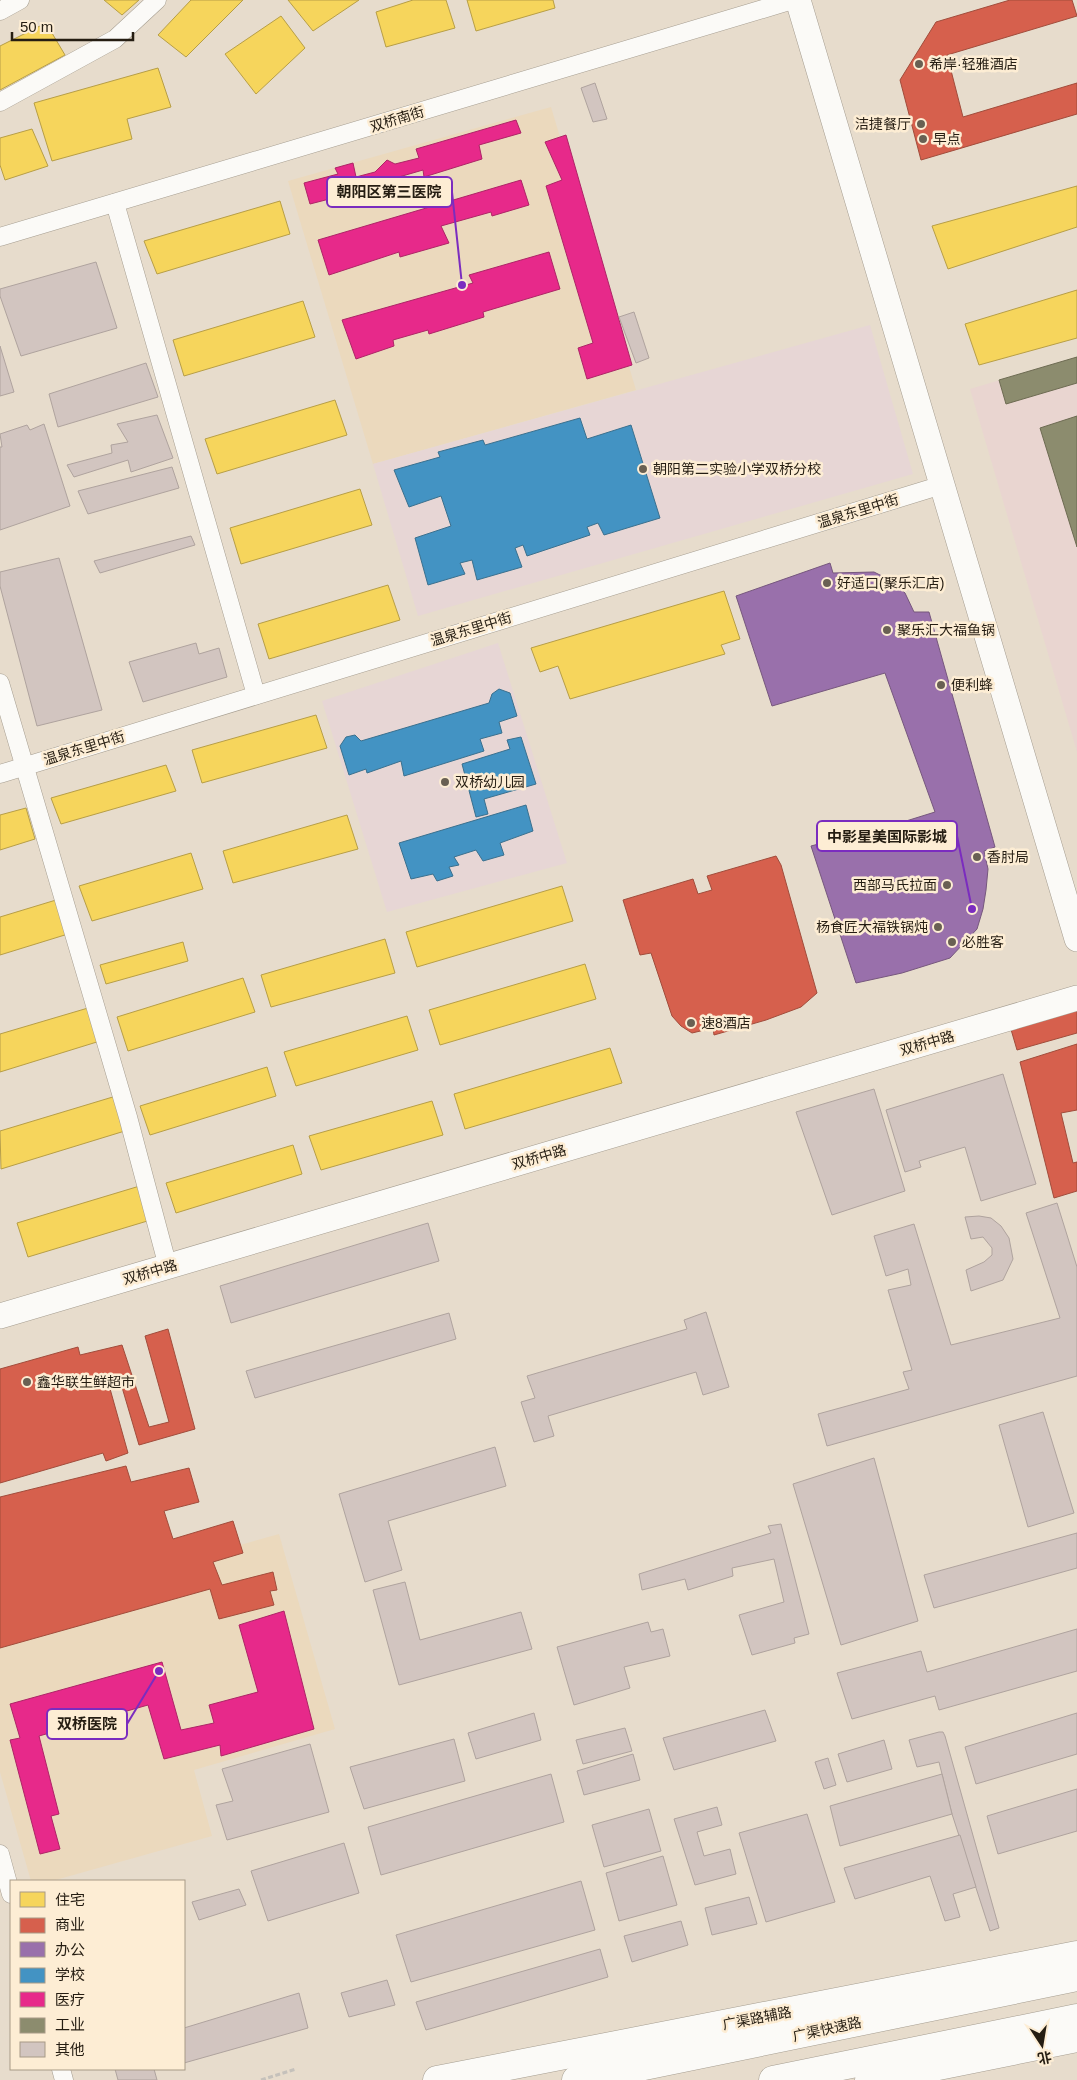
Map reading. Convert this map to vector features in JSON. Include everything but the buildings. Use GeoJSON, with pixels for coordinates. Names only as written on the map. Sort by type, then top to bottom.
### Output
{"type":"FeatureCollection","features":[{"type":"Feature","properties":{"kind":"main road","name":"广渠路辅路"},"geometry":{"type":"LineString","coordinates":[[437,2080],[1077,1956]]}},
{"type":"Feature","properties":{"kind":"main road","name":"广渠快速路"},"geometry":{"type":"LineString","coordinates":[[576,2080],[1077,1978]]}},
{"type":"Feature","properties":{"kind":"main road"},"geometry":{"type":"LineString","coordinates":[[773,2080],[1077,2018]]}},
{"type":"Feature","properties":{"kind":"main road"},"geometry":{"type":"LineString","coordinates":[[869,2080],[1077,2038]]}},
{"type":"Feature","properties":{"kind":"street"},"geometry":{"type":"LineString","coordinates":[[0,12],[20,0]]}},
{"type":"Feature","properties":{"kind":"street"},"geometry":{"type":"LineString","coordinates":[[0,102],[115,39],[157,0]]}},
{"type":"Feature","properties":{"kind":"street","name":"双桥南街"},"geometry":{"type":"LineString","coordinates":[[0,237],[793,0]]}},
{"type":"Feature","properties":{"kind":"street"},"geometry":{"type":"LineString","coordinates":[[798,0],[1077,939]]}},
{"type":"Feature","properties":{"kind":"street"},"geometry":{"type":"LineString","coordinates":[[114,203],[256,695]]}},
{"type":"Feature","properties":{"kind":"street","name":"温泉东里中街"},"geometry":{"type":"LineString","coordinates":[[0,774],[942,485]]}},
{"type":"Feature","properties":{"kind":"street"},"geometry":{"type":"LineString","coordinates":[[0,683],[128,1117],[168,1266]]}},
{"type":"Feature","properties":{"kind":"street","name":"双桥中路"},"geometry":{"type":"LineString","coordinates":[[0,1316],[1077,998]]}},
{"type":"Feature","properties":{"kind":"street"},"geometry":{"type":"LineString","coordinates":[[0,1854],[10,1890]]}},
{"type":"Feature","properties":{"kind":"path"},"geometry":{"type":"LineString","coordinates":[[261,2080],[296,2069]]}},
{"type":"Feature","properties":{"kind":"shaded area"},"geometry":{"type":"Polygon","coordinates":[[[551,107],[636,390],[373,464],[288,181],[551,107]]]}},
{"type":"Feature","properties":{"kind":"shaded area","name":"朝阳第二实验小学双桥分校"},"geometry":{"type":"Polygon","coordinates":[[[870,325],[913,474],[418,616],[373,464],[870,325]]]}},
{"type":"Feature","properties":{"kind":"shaded area"},"geometry":{"type":"Polygon","coordinates":[[[1077,357],[1077,752],[970,389],[1077,357]]]}},
{"type":"Feature","properties":{"kind":"shaded area","name":"双桥幼儿园"},"geometry":{"type":"Polygon","coordinates":[[[498,643],[567,863],[387,912],[322,701],[498,643]]]}},
{"type":"Feature","properties":{"kind":"shaded area"},"geometry":{"type":"Polygon","coordinates":[[[279,1534],[335,1729],[194,1770],[212,1836],[56,1880],[31,1880],[0,1772],[0,1613],[279,1534]]]}},
{"type":"Feature","properties":{"kind":"place","name":"希岸·轻雅酒店"},"geometry":{"type":"Point","coordinates":[919,64]}},
{"type":"Feature","properties":{"kind":"place","name":"洁捷餐厅"},"geometry":{"type":"Point","coordinates":[921,124]}},
{"type":"Feature","properties":{"kind":"place","name":"早点"},"geometry":{"type":"Point","coordinates":[923,139]}},
{"type":"Feature","properties":{"kind":"place","name":"朝阳区第三医院"},"geometry":{"type":"Point","coordinates":[462,285]}},
{"type":"Feature","properties":{"kind":"place","name":"朝阳第二实验小学双桥分校"},"geometry":{"type":"Point","coordinates":[643,469]}},
{"type":"Feature","properties":{"kind":"place","name":"好适口(聚乐汇店)"},"geometry":{"type":"Point","coordinates":[827,583]}},
{"type":"Feature","properties":{"kind":"place","name":"聚乐汇大福鱼锅"},"geometry":{"type":"Point","coordinates":[887,630]}},
{"type":"Feature","properties":{"kind":"place","name":"便利蜂"},"geometry":{"type":"Point","coordinates":[941,685]}},
{"type":"Feature","properties":{"kind":"place","name":"双桥幼儿园"},"geometry":{"type":"Point","coordinates":[445,782]}},
{"type":"Feature","properties":{"kind":"place","name":"香肘局"},"geometry":{"type":"Point","coordinates":[977,857]}},
{"type":"Feature","properties":{"kind":"place","name":"西部马氏拉面"},"geometry":{"type":"Point","coordinates":[947,885]}},
{"type":"Feature","properties":{"kind":"place","name":"中影星美国际影城"},"geometry":{"type":"Point","coordinates":[972,909]}},
{"type":"Feature","properties":{"kind":"place","name":"杨食匠大福铁锅炖"},"geometry":{"type":"Point","coordinates":[938,927]}},
{"type":"Feature","properties":{"kind":"place","name":"必胜客"},"geometry":{"type":"Point","coordinates":[952,942]}},
{"type":"Feature","properties":{"kind":"place","name":"速8酒店"},"geometry":{"type":"Point","coordinates":[691,1023]}},
{"type":"Feature","properties":{"kind":"place","name":"鑫华联生鲜超市"},"geometry":{"type":"Point","coordinates":[27,1382]}},
{"type":"Feature","properties":{"kind":"place","name":"双桥医院"},"geometry":{"type":"Point","coordinates":[159,1671]}}]}
